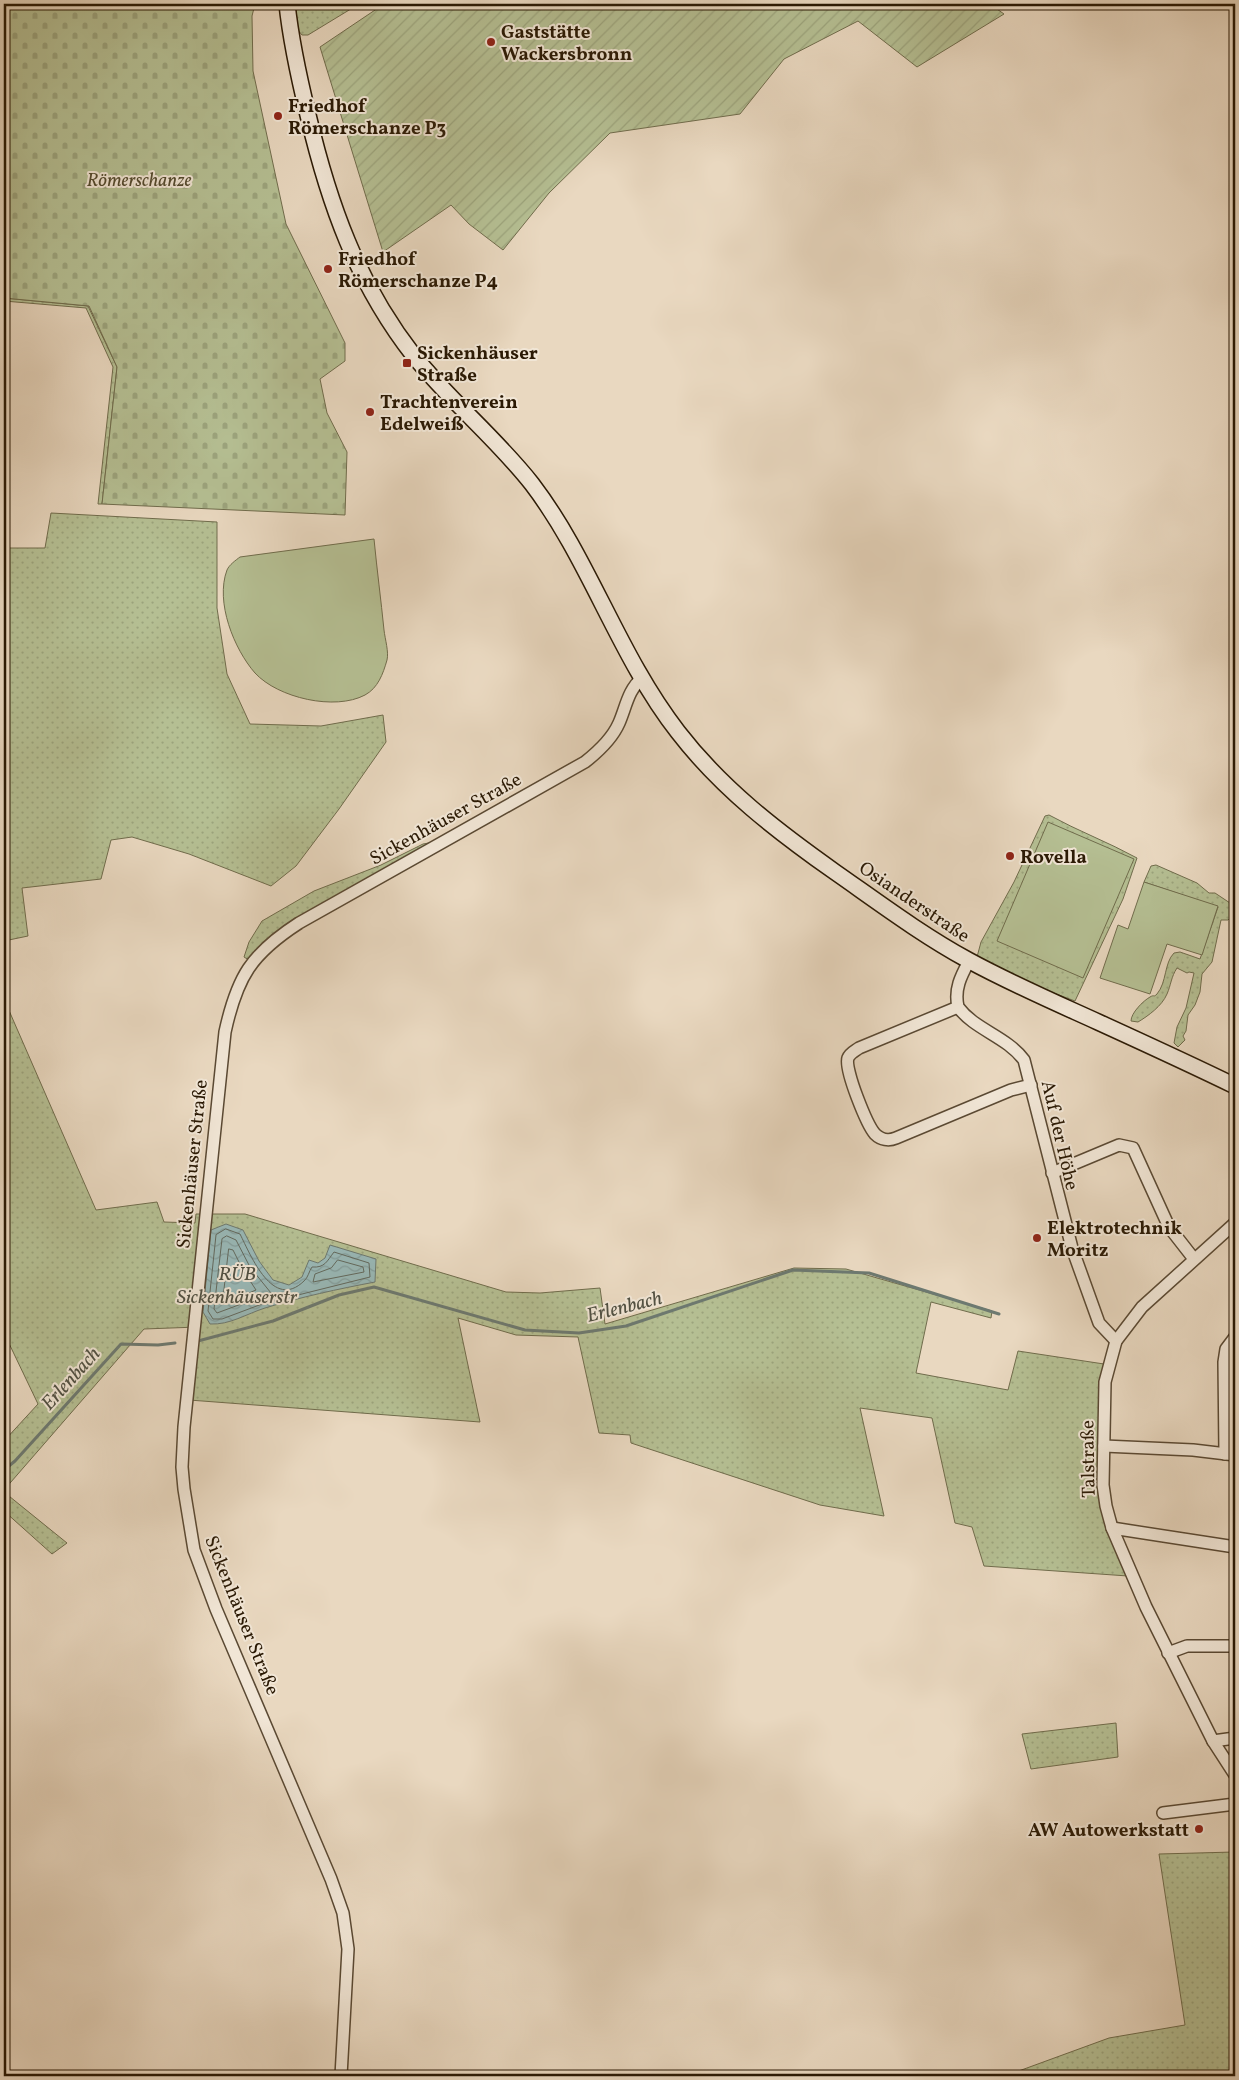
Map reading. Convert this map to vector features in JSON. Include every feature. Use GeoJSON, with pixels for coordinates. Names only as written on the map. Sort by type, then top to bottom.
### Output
{"type":"FeatureCollection","features":[{"type":"Feature","properties":{"kind":"street"},"geometry":{"type":"LineString","coordinates":[[287,4],[296,66],[323,174],[339,222],[363,277],[385,315],[414,356],[442,388],[502,449],[540,496],[568,540],[638,672]]}},
{"type":"Feature","properties":{"kind":"street","name":"Osianderstraße"},"geometry":{"type":"LineString","coordinates":[[638,672],[666,717],[692,750],[723,783],[787,838],[848,881],[969,961],[1235,1086]]}},
{"type":"Feature","properties":{"kind":"street","name":"Sickenhäuser Straße"},"geometry":{"type":"LineString","coordinates":[[341,2076],[348,1949],[343,1913],[331,1879],[216,1609],[194,1550],[184,1489],[182,1467],[184,1427],[226,1032],[232,1003],[252,962],[274,940],[299,923],[585,762],[612,736],[638,672]]}},
{"type":"Feature","properties":{"kind":"street"},"geometry":{"type":"LineString","coordinates":[[969,961],[956,992],[958,1007],[859,1048],[848,1058],[848,1072],[875,1134],[887,1140],[896,1138],[1011,1090],[1031,1085]]}},
{"type":"Feature","properties":{"kind":"street","name":"Auf der Höhe"},"geometry":{"type":"LineString","coordinates":[[958,1007],[967,1017],[1002,1038],[1024,1060],[1072,1248],[1102,1328],[1116,1341]]}},
{"type":"Feature","properties":{"kind":"street"},"geometry":{"type":"LineString","coordinates":[[1052,1173],[1120,1145],[1133,1148],[1169,1227],[1194,1259]]}},
{"type":"Feature","properties":{"kind":"street","name":"Talstraße"},"geometry":{"type":"LineString","coordinates":[[1235,1223],[1142,1307],[1116,1341],[1105,1382],[1103,1485],[1112,1528],[1168,1653],[1213,1741],[1235,1776]]}},
{"type":"Feature","properties":{"kind":"street"},"geometry":{"type":"LineString","coordinates":[[1104,1446],[1230,1454],[1224,1362],[1226,1349],[1235,1337]]}},
{"type":"Feature","properties":{"kind":"street"},"geometry":{"type":"LineString","coordinates":[[1112,1528],[1235,1547]]}},
{"type":"Feature","properties":{"kind":"street"},"geometry":{"type":"LineString","coordinates":[[1168,1653],[1187,1646],[1235,1646]]}},
{"type":"Feature","properties":{"kind":"street"},"geometry":{"type":"LineString","coordinates":[[1213,1741],[1235,1738]]}},
{"type":"Feature","properties":{"kind":"street"},"geometry":{"type":"LineString","coordinates":[[1163,1813],[1235,1804]]}},
{"type":"Feature","properties":{"kind":"green space","name":"Römerschanze"},"geometry":{"type":"Polygon","coordinates":[[[4,4],[255,4],[252,16],[253,71],[286,224],[345,343],[345,361],[320,379],[327,413],[347,452],[345,515],[102,504],[117,367],[89,306],[4,298],[4,4]]]}},
{"type":"Feature","properties":{"kind":"green space"},"geometry":{"type":"Polygon","coordinates":[[[295,4],[359,4],[308,35],[302,35],[298,30],[295,4]]]}},
{"type":"Feature","properties":{"kind":"green space"},"geometry":{"type":"Polygon","coordinates":[[[384,4],[990,4],[1004,14],[917,67],[858,21],[784,59],[740,114],[610,133],[549,193],[503,250],[469,224],[451,205],[383,252],[320,47],[384,4]]]}},
{"type":"Feature","properties":{"kind":"green space"},"geometry":{"type":"Polygon","coordinates":[[[4,298],[88,306],[117,367],[102,504],[98,504],[113,367],[86,308],[4,301],[4,298]]]}},
{"type":"Feature","properties":{"kind":"green space"},"geometry":{"type":"Polygon","coordinates":[[[51,513],[217,522],[217,608],[227,674],[250,724],[321,726],[383,715],[386,742],[296,866],[271,886],[189,854],[132,837],[111,840],[101,879],[22,888],[28,936],[4,941],[4,548],[45,548],[51,513]]]}},
{"type":"Feature","properties":{"kind":"green space"},"geometry":{"type":"Polygon","coordinates":[[[374,539],[388,653],[384,670],[377,685],[370,692],[353,700],[323,702],[292,695],[265,682],[247,663],[229,624],[223,596],[224,583],[229,566],[240,557],[374,539]]]}},
{"type":"Feature","properties":{"kind":"green space"},"geometry":{"type":"Polygon","coordinates":[[[1049,815],[1137,858],[1123,899],[1075,1001],[1027,983],[977,957],[981,942],[1014,882],[1045,816],[1049,815]]]}},
{"type":"Feature","properties":{"kind":"green space"},"geometry":{"type":"Polygon","coordinates":[[[1048,822],[1134,859],[1083,978],[997,941],[1048,822]]]}},
{"type":"Feature","properties":{"kind":"green space"},"geometry":{"type":"Polygon","coordinates":[[[446,840],[298,923],[252,962],[244,957],[249,942],[262,921],[314,891],[381,865],[423,844],[446,840]]]}},
{"type":"Feature","properties":{"kind":"green space"},"geometry":{"type":"Polygon","coordinates":[[[1156,865],[1197,883],[1209,893],[1215,893],[1233,905],[1233,915],[1228,920],[1221,920],[1212,962],[1202,974],[1200,992],[1195,1005],[1188,1015],[1186,1031],[1183,1036],[1185,1040],[1178,1047],[1174,1043],[1177,1027],[1186,1008],[1194,973],[1187,973],[1177,968],[1167,994],[1158,1007],[1138,1022],[1131,1021],[1135,1011],[1141,1004],[1156,995],[1160,989],[1174,953],[1180,952],[1200,959],[1218,907],[1144,882],[1151,866],[1156,865]]]}},
{"type":"Feature","properties":{"kind":"green space"},"geometry":{"type":"Polygon","coordinates":[[[1144,882],[1218,906],[1202,955],[1167,944],[1150,994],[1100,978],[1118,925],[1128,929],[1144,882]]]}},
{"type":"Feature","properties":{"kind":"green space"},"geometry":{"type":"Polygon","coordinates":[[[4,999],[96,1210],[157,1202],[164,1222],[195,1223],[196,1214],[245,1214],[506,1292],[540,1293],[600,1288],[605,1324],[794,1268],[846,1269],[992,1311],[991,1318],[931,1302],[916,1373],[1008,1390],[1018,1351],[1104,1364],[1100,1393],[1099,1484],[1128,1576],[984,1566],[972,1527],[955,1523],[932,1418],[860,1408],[884,1516],[820,1505],[631,1443],[630,1435],[599,1433],[578,1337],[516,1335],[458,1318],[480,1422],[189,1400],[198,1327],[144,1329],[4,1490],[4,1441],[38,1404],[4,1333],[4,999]]]}},
{"type":"Feature","properties":{"kind":"green space"},"geometry":{"type":"Polygon","coordinates":[[[4,1492],[67,1543],[52,1554],[4,1511],[4,1492]]]}},
{"type":"Feature","properties":{"kind":"green space"},"geometry":{"type":"Polygon","coordinates":[[[1116,1723],[1118,1757],[1031,1769],[1022,1734],[1116,1723]]]}},
{"type":"Feature","properties":{"kind":"green space"},"geometry":{"type":"Polygon","coordinates":[[[1234,1852],[1235,2076],[1005,2076],[1109,2038],[1185,2025],[1159,1854],[1234,1852]]]}},
{"type":"Feature","properties":{"kind":"water","name":"RÜB Sickenhäuserstr"},"geometry":{"type":"Polygon","coordinates":[[[226,1224],[243,1230],[259,1261],[273,1280],[289,1285],[302,1277],[309,1260],[318,1263],[325,1258],[330,1245],[376,1259],[375,1282],[333,1290],[265,1308],[224,1323],[210,1324],[203,1312],[211,1230],[226,1224]]]}},
{"type":"Feature","properties":{"kind":"waterway","name":"Erlenbach"},"geometry":{"type":"LineString","coordinates":[[198,1341],[273,1321],[339,1295],[374,1287],[525,1330],[579,1333],[626,1326],[793,1270],[869,1273],[999,1314]]}},
{"type":"Feature","properties":{"kind":"waterway","name":"Erlenbach"},"geometry":{"type":"LineString","coordinates":[[4,1470],[15,1461],[121,1344],[158,1345],[175,1343]]}},
{"type":"Feature","properties":{"kind":"place","name":"Gaststätte Wackersbronn"},"geometry":{"type":"Point","coordinates":[491,42]}},
{"type":"Feature","properties":{"kind":"place","name":"Friedhof Römerschanze P3"},"geometry":{"type":"Point","coordinates":[278,116]}},
{"type":"Feature","properties":{"kind":"place","name":"Friedhof Römerschanze P4"},"geometry":{"type":"Point","coordinates":[328,269]}},
{"type":"Feature","properties":{"kind":"place","name":"Sickenhäuser Straße"},"geometry":{"type":"Point","coordinates":[407,363]}},
{"type":"Feature","properties":{"kind":"place","name":"Trachtenverein Edelweiß"},"geometry":{"type":"Point","coordinates":[370,412]}},
{"type":"Feature","properties":{"kind":"place","name":"Rovella"},"geometry":{"type":"Point","coordinates":[1010,856]}},
{"type":"Feature","properties":{"kind":"place","name":"Elektrotechnik Moritz"},"geometry":{"type":"Point","coordinates":[1037,1238]}},
{"type":"Feature","properties":{"kind":"place","name":"AW Autowerkstatt"},"geometry":{"type":"Point","coordinates":[1199,1829]}}]}
